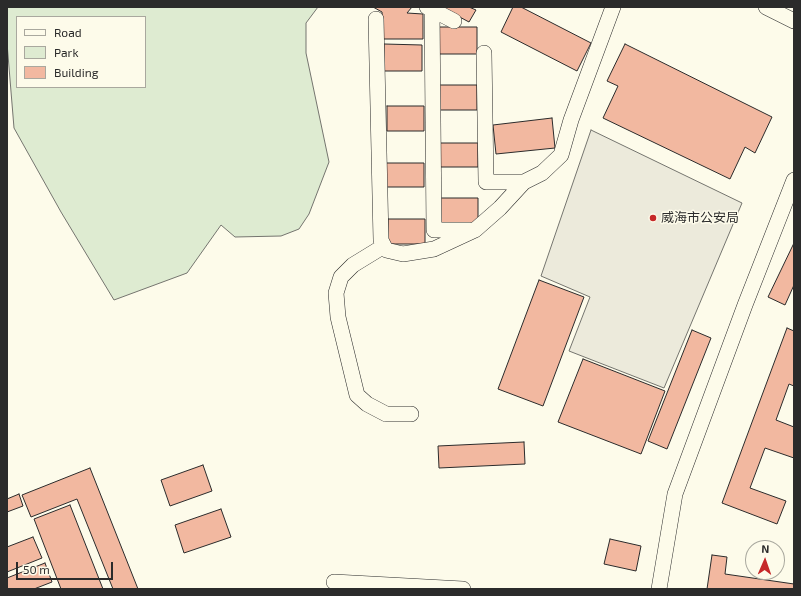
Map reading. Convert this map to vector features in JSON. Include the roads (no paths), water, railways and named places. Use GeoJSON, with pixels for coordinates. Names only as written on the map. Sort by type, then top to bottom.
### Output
{"type":"FeatureCollection","features":[{"type":"Feature","properties":{"kind":"street"},"geometry":{"type":"LineString","coordinates":[[376,19],[381,240],[386,250],[403,254],[434,249],[475,230],[500,208],[524,182],[542,173],[561,156],[571,120],[613,7]]}},
{"type":"Feature","properties":{"kind":"street"},"geometry":{"type":"LineString","coordinates":[[766,7],[794,21]]}},
{"type":"Feature","properties":{"kind":"street"},"geometry":{"type":"LineString","coordinates":[[454,21],[430,8],[434,230],[475,230]]}},
{"type":"Feature","properties":{"kind":"street"},"geometry":{"type":"LineString","coordinates":[[484,53],[486,182],[524,182]]}},
{"type":"Feature","properties":{"kind":"street"},"geometry":{"type":"LineString","coordinates":[[659,589],[675,494],[794,180]]}},
{"type":"Feature","properties":{"kind":"street"},"geometry":{"type":"LineString","coordinates":[[384,246],[353,265],[341,277],[336,293],[338,316],[357,396],[367,404],[386,414],[411,414]]}},
{"type":"Feature","properties":{"kind":"street"},"geometry":{"type":"LineString","coordinates":[[334,582],[463,589]]}},
{"type":"Feature","properties":{"kind":"place","name":"威海市公安局"},"geometry":{"type":"Point","coordinates":[653,218]}}]}
